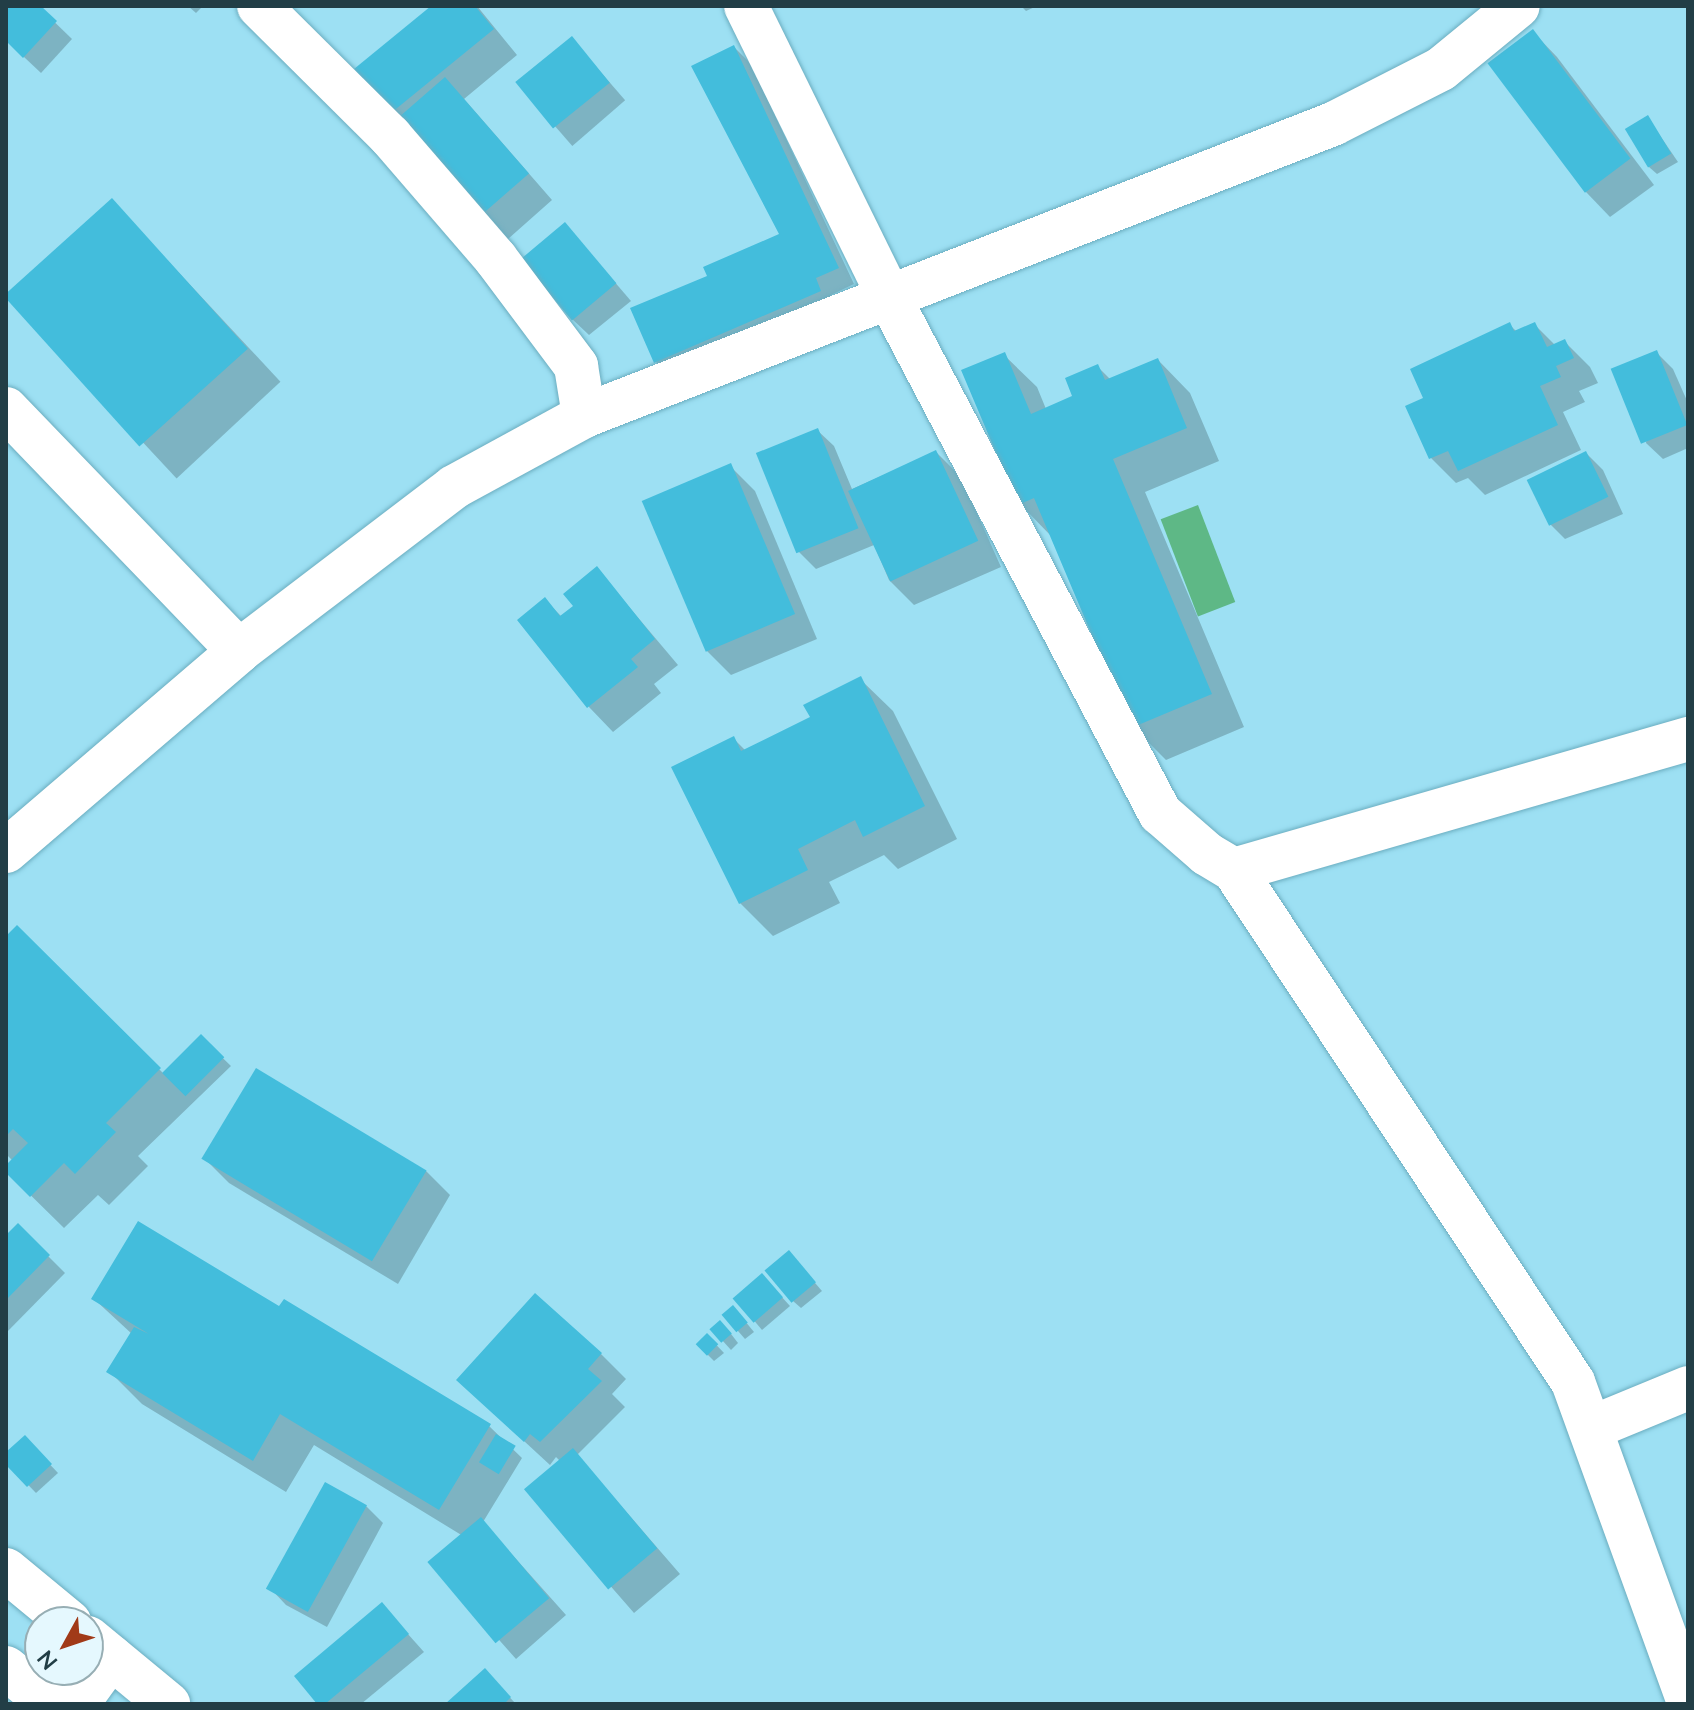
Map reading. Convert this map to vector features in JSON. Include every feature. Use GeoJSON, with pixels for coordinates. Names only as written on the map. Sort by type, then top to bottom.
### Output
{"type":"FeatureCollection","features":[{"type":"Feature","properties":{"kind":"main road"},"geometry":{"type":"LineString","coordinates":[[259,6],[390,136],[496,259],[571,356],[584,416]]}},
{"type":"Feature","properties":{"kind":"main road"},"geometry":{"type":"LineString","coordinates":[[746,6],[890,299],[1160,813],[1234,870],[1545,1335],[1573,1382],[1688,1699]]}},
{"type":"Feature","properties":{"kind":"main road"},"geometry":{"type":"LineString","coordinates":[[6,851],[239,651],[454,487],[584,416],[890,299],[1359,112],[1441,69],[1518,6]]}},
{"type":"Feature","properties":{"kind":"main road"},"geometry":{"type":"LineString","coordinates":[[6,409],[239,651]]}},
{"type":"Feature","properties":{"kind":"main road"},"geometry":{"type":"LineString","coordinates":[[1234,870],[1688,739]]}},
{"type":"Feature","properties":{"kind":"main road"},"geometry":{"type":"LineString","coordinates":[[1591,1428],[1688,1388]]}},
{"type":"Feature","properties":{"kind":"main road"},"geometry":{"type":"LineString","coordinates":[[6,1570],[50,1606]]}},
{"type":"Feature","properties":{"kind":"main road"},"geometry":{"type":"LineString","coordinates":[[104,1651],[168,1704]]}},
{"type":"Feature","properties":{"kind":"main road"},"geometry":{"type":"LineString","coordinates":[[6,1668],[50,1704]]}},
{"type":"Feature","properties":{"kind":"shaded area"},"geometry":{"type":"Polygon","coordinates":[[[1198,505],[1235,602],[1198,616],[1161,519],[1198,505]]]}},
{"type":"Feature","properties":{"kind":"building"},"geometry":{"type":"Polygon","coordinates":[[[6,6],[41,6],[57,21],[23,58],[6,41],[6,6]]]}},
{"type":"Feature","properties":{"kind":"building"},"geometry":{"type":"Polygon","coordinates":[[[431,6],[475,6],[494,29],[391,113],[354,69],[431,6]]]}},
{"type":"Feature","properties":{"kind":"building"},"geometry":{"type":"Polygon","coordinates":[[[1533,29],[1630,158],[1585,193],[1487,63],[1533,29]]]}},
{"type":"Feature","properties":{"kind":"building"},"geometry":{"type":"Polygon","coordinates":[[[572,36],[610,83],[553,129],[515,82],[572,36]]]}},
{"type":"Feature","properties":{"kind":"building"},"geometry":{"type":"Polygon","coordinates":[[[734,45],[839,268],[816,278],[821,291],[654,363],[630,308],[707,276],[703,267],[779,234],[691,66],[734,45]]]}},
{"type":"Feature","properties":{"kind":"building"},"geometry":{"type":"Polygon","coordinates":[[[445,77],[529,174],[480,216],[396,120],[445,77]]]}},
{"type":"Feature","properties":{"kind":"building"},"geometry":{"type":"Polygon","coordinates":[[[1648,115],[1671,154],[1648,167],[1625,129],[1648,115]]]}},
{"type":"Feature","properties":{"kind":"building"},"geometry":{"type":"Polygon","coordinates":[[[112,198],[248,349],[139,447],[6,298],[6,293],[112,198]]]}},
{"type":"Feature","properties":{"kind":"building"},"geometry":{"type":"Polygon","coordinates":[[[565,222],[616,283],[572,321],[521,259],[565,222]]]}},
{"type":"Feature","properties":{"kind":"building"},"geometry":{"type":"Polygon","coordinates":[[[1510,322],[1514,331],[1535,322],[1547,347],[1565,339],[1574,358],[1556,366],[1561,377],[1540,386],[1558,425],[1458,471],[1448,451],[1429,459],[1405,406],[1423,398],[1410,369],[1510,322]]]}},
{"type":"Feature","properties":{"kind":"building"},"geometry":{"type":"Polygon","coordinates":[[[1657,350],[1687,425],[1641,444],[1611,369],[1657,350]]]}},
{"type":"Feature","properties":{"kind":"building"},"geometry":{"type":"Polygon","coordinates":[[[1005,352],[1031,414],[1072,396],[1065,378],[1098,364],[1105,380],[1158,358],[1187,428],[1113,459],[1212,694],[1131,728],[1034,498],[1018,505],[961,370],[1005,352]]]}},
{"type":"Feature","properties":{"kind":"building"},"geometry":{"type":"Polygon","coordinates":[[[818,428],[858,528],[796,553],[756,453],[818,428]]]}},
{"type":"Feature","properties":{"kind":"building"},"geometry":{"type":"Polygon","coordinates":[[[936,450],[978,541],[890,582],[848,491],[936,450]]]}},
{"type":"Feature","properties":{"kind":"building"},"geometry":{"type":"Polygon","coordinates":[[[1586,451],[1608,497],[1549,526],[1527,480],[1586,451]]]}},
{"type":"Feature","properties":{"kind":"building"},"geometry":{"type":"Polygon","coordinates":[[[731,463],[795,614],[706,652],[642,501],[731,463]]]}},
{"type":"Feature","properties":{"kind":"building"},"geometry":{"type":"Polygon","coordinates":[[[597,566],[655,639],[631,659],[638,667],[587,708],[517,620],[545,597],[560,616],[573,606],[563,594],[597,566]]]}},
{"type":"Feature","properties":{"kind":"building"},"geometry":{"type":"Polygon","coordinates":[[[861,676],[925,806],[863,837],[855,820],[798,849],[808,870],[739,904],[671,767],[734,736],[741,751],[810,717],[803,705],[861,676]]]}},
{"type":"Feature","properties":{"kind":"building"},"geometry":{"type":"Polygon","coordinates":[[[17,925],[161,1068],[106,1123],[116,1132],[75,1174],[64,1163],[30,1197],[6,1173],[6,1165],[28,1143],[13,1129],[6,1136],[6,936],[17,925]]]}},
{"type":"Feature","properties":{"kind":"building"},"geometry":{"type":"Polygon","coordinates":[[[201,1034],[224,1057],[185,1096],[162,1073],[201,1034]]]}},
{"type":"Feature","properties":{"kind":"building"},"geometry":{"type":"Polygon","coordinates":[[[256,1068],[427,1170],[372,1261],[201,1159],[256,1068]]]}},
{"type":"Feature","properties":{"kind":"building"},"geometry":{"type":"Polygon","coordinates":[[[138,1221],[279,1306],[284,1299],[491,1424],[439,1510],[280,1414],[253,1461],[106,1372],[134,1327],[149,1334],[91,1299],[138,1221]]]}},
{"type":"Feature","properties":{"kind":"building"},"geometry":{"type":"Polygon","coordinates":[[[18,1223],[50,1255],[6,1300],[6,1235],[18,1223]]]}},
{"type":"Feature","properties":{"kind":"building"},"geometry":{"type":"Polygon","coordinates":[[[789,1250],[816,1282],[791,1303],[764,1271],[789,1250]]]}},
{"type":"Feature","properties":{"kind":"building"},"geometry":{"type":"Polygon","coordinates":[[[762,1273],[783,1297],[754,1323],[733,1299],[762,1273]]]}},
{"type":"Feature","properties":{"kind":"building"},"geometry":{"type":"Polygon","coordinates":[[[535,1293],[602,1353],[588,1369],[602,1381],[540,1442],[530,1434],[524,1442],[456,1380],[535,1293]]]}},
{"type":"Feature","properties":{"kind":"building"},"geometry":{"type":"Polygon","coordinates":[[[733,1305],[748,1323],[736,1332],[722,1315],[733,1305]]]}},
{"type":"Feature","properties":{"kind":"building"},"geometry":{"type":"Polygon","coordinates":[[[720,1320],[732,1334],[721,1343],[709,1329],[720,1320]]]}},
{"type":"Feature","properties":{"kind":"building"},"geometry":{"type":"Polygon","coordinates":[[[707,1333],[718,1344],[707,1356],[696,1344],[707,1333]]]}},
{"type":"Feature","properties":{"kind":"building"},"geometry":{"type":"Polygon","coordinates":[[[496,1434],[516,1446],[499,1474],[479,1462],[496,1434]]]}},
{"type":"Feature","properties":{"kind":"building"},"geometry":{"type":"Polygon","coordinates":[[[25,1435],[52,1464],[27,1487],[6,1465],[6,1452],[25,1435]]]}},
{"type":"Feature","properties":{"kind":"building"},"geometry":{"type":"Polygon","coordinates":[[[573,1448],[657,1548],[608,1589],[524,1489],[573,1448]]]}},
{"type":"Feature","properties":{"kind":"building"},"geometry":{"type":"Polygon","coordinates":[[[325,1482],[367,1505],[308,1612],[266,1589],[325,1482]]]}},
{"type":"Feature","properties":{"kind":"building"},"geometry":{"type":"Polygon","coordinates":[[[481,1517],[549,1598],[496,1643],[427,1562],[481,1517]]]}},
{"type":"Feature","properties":{"kind":"building"},"geometry":{"type":"Polygon","coordinates":[[[382,1602],[409,1634],[325,1704],[317,1704],[294,1676],[382,1602]]]}},
{"type":"Feature","properties":{"kind":"building"},"geometry":{"type":"Polygon","coordinates":[[[485,1668],[511,1697],[504,1704],[445,1704],[485,1668]]]}}]}
